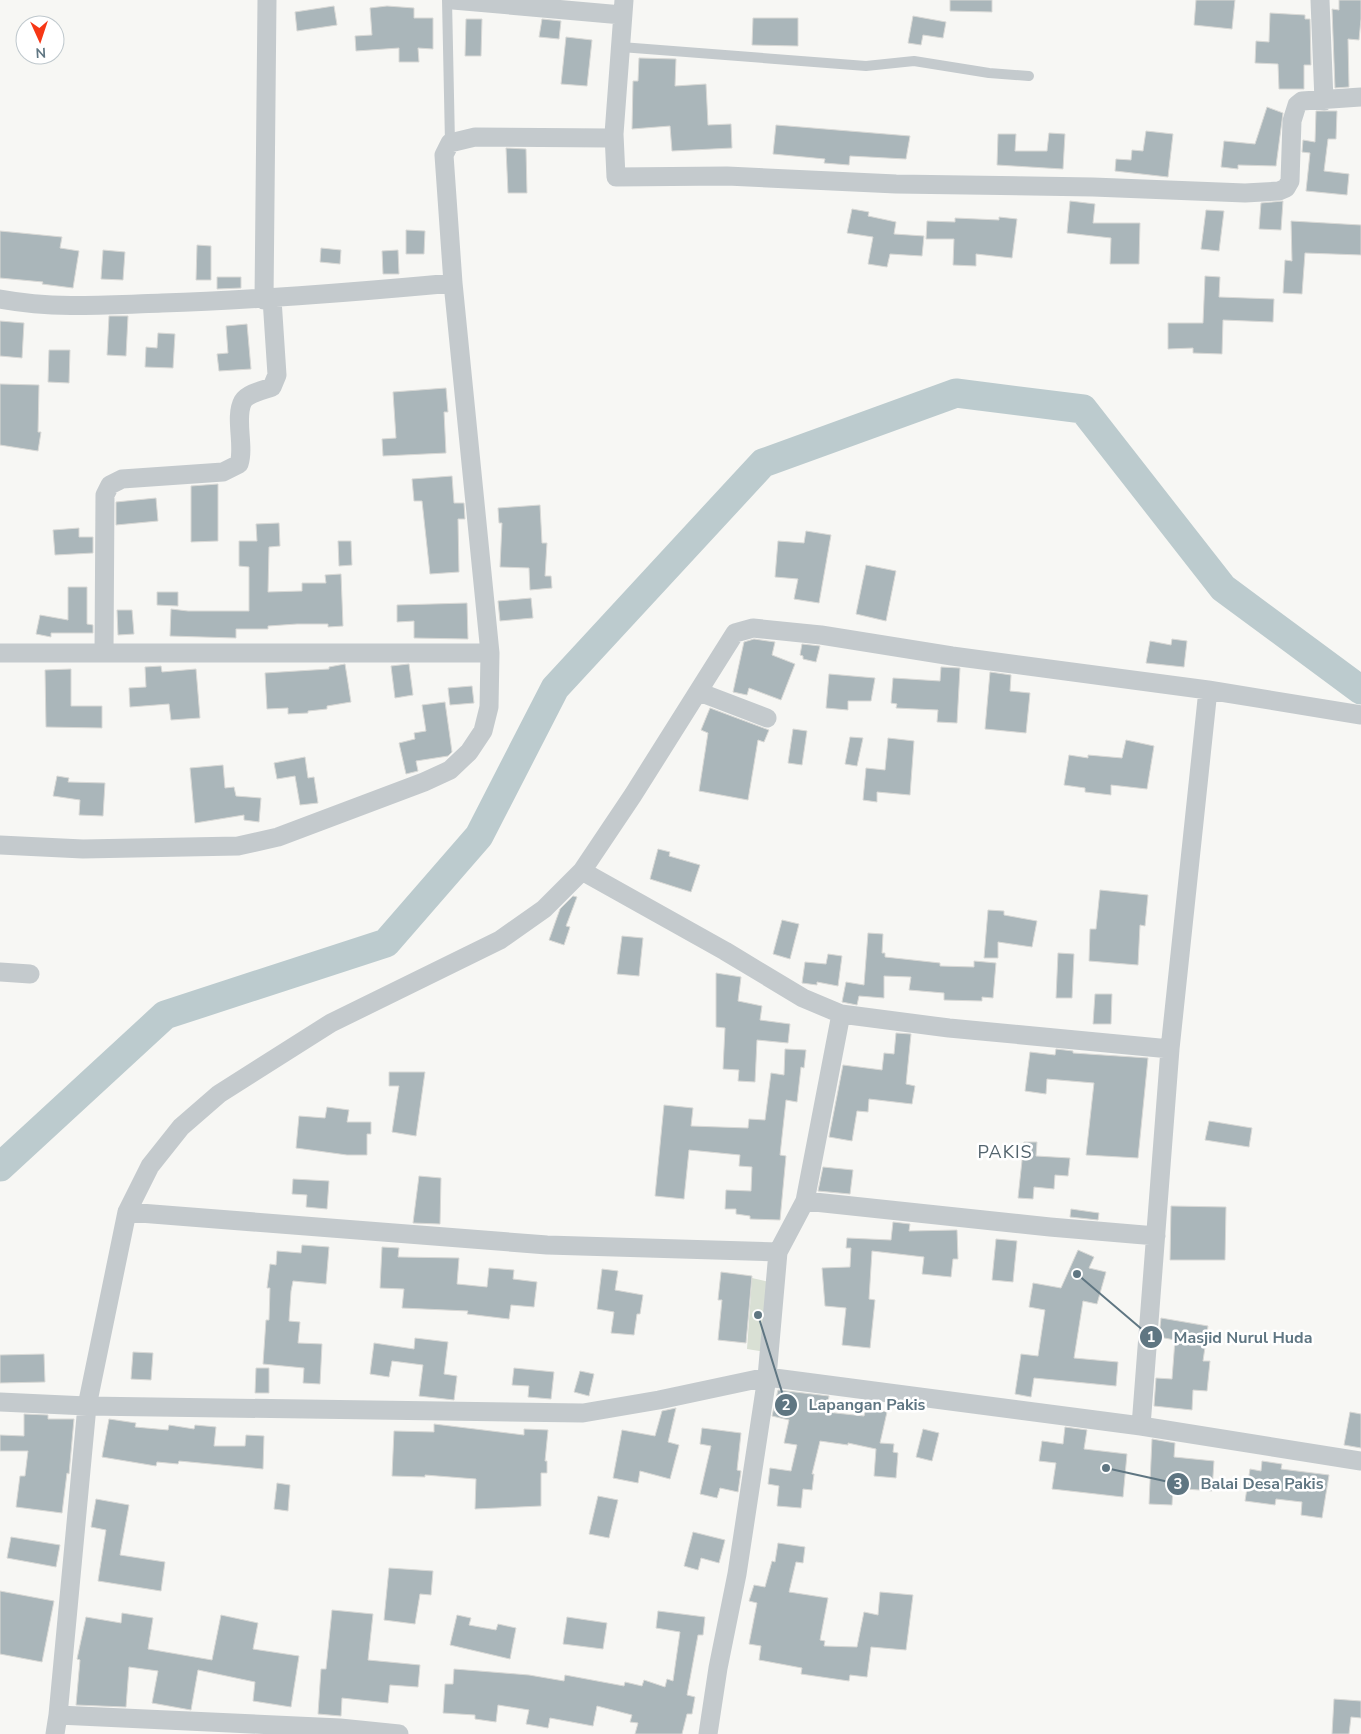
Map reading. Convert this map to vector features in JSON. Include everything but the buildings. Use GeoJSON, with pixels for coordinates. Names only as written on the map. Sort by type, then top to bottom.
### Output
{"type":"FeatureCollection","features":[{"type":"Feature","properties":{"kind":"street"},"geometry":{"type":"LineString","coordinates":[[104,653],[105,495],[110,485],[122,479],[222,472],[239,464],[242,456],[240,415],[243,401],[272,386],[277,375],[268,299],[267,0]]}},
{"type":"Feature","properties":{"kind":"street"},"geometry":{"type":"LineString","coordinates":[[454,0],[623,7],[614,134],[616,177],[727,176],[896,184],[1092,187],[1245,193],[1279,191],[1288,185],[1291,175],[1292,121],[1297,105],[1302,101],[1361,97]]}},
{"type":"Feature","properties":{"kind":"street"},"geometry":{"type":"LineString","coordinates":[[1320,0],[1324,101]]}},
{"type":"Feature","properties":{"kind":"street"},"geometry":{"type":"LineString","coordinates":[[0,846],[83,849],[238,846],[278,837],[424,782],[450,770],[469,752],[483,731],[489,707],[490,653],[453,283],[444,155],[450,142],[475,137],[607,138],[614,134]]}},
{"type":"Feature","properties":{"kind":"street"},"geometry":{"type":"LineString","coordinates":[[0,299],[28,304],[71,306],[268,299],[453,283]]}},
{"type":"Feature","properties":{"kind":"street"},"geometry":{"type":"LineString","coordinates":[[55,1734],[87,1406],[127,1212],[150,1166],[181,1127],[219,1094],[331,1023],[500,940],[544,909],[582,871],[699,692],[731,638],[738,632],[753,628],[821,635],[952,656],[1208,690],[1361,715]]}},
{"type":"Feature","properties":{"kind":"street"},"geometry":{"type":"LineString","coordinates":[[0,653],[490,653]]}},
{"type":"Feature","properties":{"kind":"street"},"geometry":{"type":"LineString","coordinates":[[1141,1426],[1170,1048],[1208,690]]}},
{"type":"Feature","properties":{"kind":"street"},"geometry":{"type":"LineString","coordinates":[[699,692],[767,718]]}},
{"type":"Feature","properties":{"kind":"street"},"geometry":{"type":"LineString","coordinates":[[582,871],[725,951],[803,998],[840,1014],[949,1028],[1170,1048]]}},
{"type":"Feature","properties":{"kind":"street"},"geometry":{"type":"LineString","coordinates":[[0,972],[30,974]]}},
{"type":"Feature","properties":{"kind":"street"},"geometry":{"type":"LineString","coordinates":[[708,1734],[718,1668],[737,1574],[767,1377],[778,1252],[805,1201],[840,1014]]}},
{"type":"Feature","properties":{"kind":"street"},"geometry":{"type":"LineString","coordinates":[[805,1201],[1050,1227],[1156,1236]]}},
{"type":"Feature","properties":{"kind":"street"},"geometry":{"type":"LineString","coordinates":[[127,1212],[548,1245],[778,1252]]}},
{"type":"Feature","properties":{"kind":"street"},"geometry":{"type":"LineString","coordinates":[[0,1402],[87,1406],[583,1413],[659,1400],[767,1377],[1141,1426],[1361,1461]]}},
{"type":"Feature","properties":{"kind":"street"},"geometry":{"type":"LineString","coordinates":[[58,1715],[340,1728],[399,1734]]}},
{"type":"Feature","properties":{"kind":"lane"},"geometry":{"type":"LineString","coordinates":[[447,0],[450,142]]}},
{"type":"Feature","properties":{"kind":"lane"},"geometry":{"type":"LineString","coordinates":[[621,47],[866,66],[914,61],[989,73],[1029,76]]}},
{"type":"Feature","properties":{"kind":"shaded area"},"geometry":{"type":"Polygon","coordinates":[[[752,1278],[769,1282],[766,1352],[747,1349],[752,1278]]]}},
{"type":"Feature","properties":{"kind":"waterway"},"geometry":{"type":"LineString","coordinates":[[0,1167],[165,1015],[386,943],[479,836],[555,688],[763,463],[956,393],[1083,409],[1223,588],[1361,690]]}},
{"type":"Feature","properties":{"kind":"place","name":"Masjid Nurul Huda"},"geometry":{"type":"Point","coordinates":[1077,1274]}},
{"type":"Feature","properties":{"kind":"place","name":"Lapangan Pakis"},"geometry":{"type":"Point","coordinates":[758,1315]}},
{"type":"Feature","properties":{"kind":"place","name":"Balai Desa Pakis"},"geometry":{"type":"Point","coordinates":[1106,1468]}},
{"type":"Feature","properties":{"kind":"district","name":"PAKIS"},"geometry":{"type":"Point","coordinates":[1005,1152]}}]}
